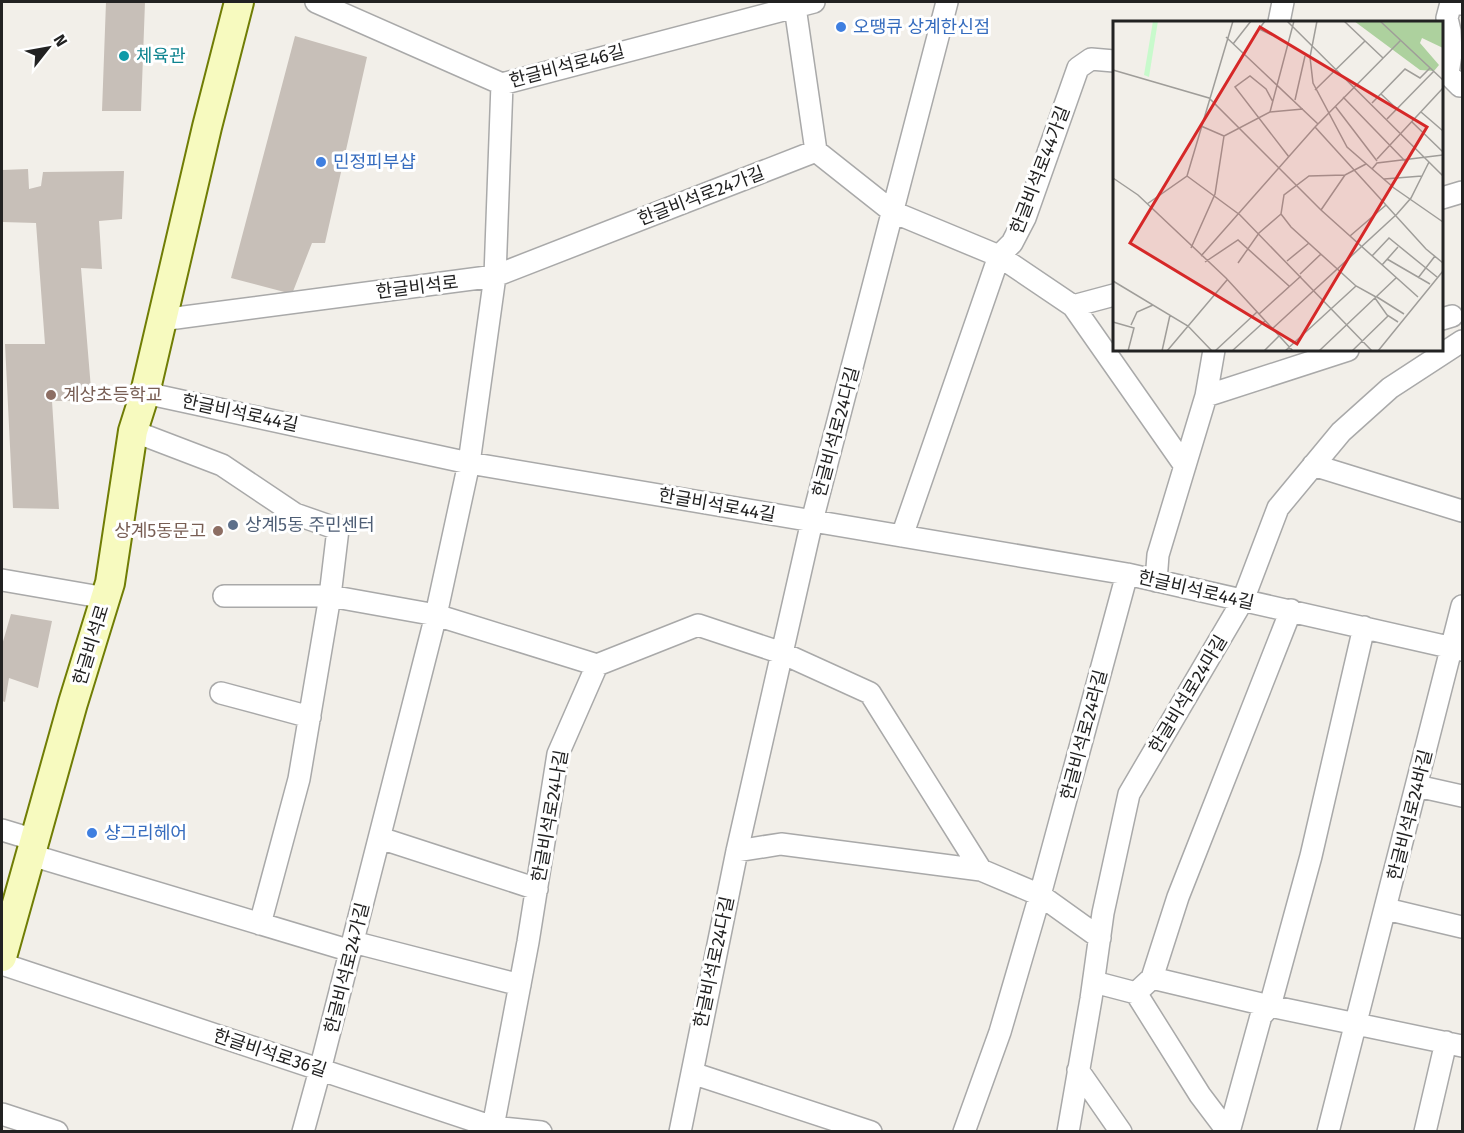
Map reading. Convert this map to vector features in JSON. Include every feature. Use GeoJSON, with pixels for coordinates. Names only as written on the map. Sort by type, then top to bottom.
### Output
{"type":"FeatureCollection","features":[{"type":"Feature","properties":{"kind":"main road","name":"한글비석로"},"geometry":{"type":"LineString","coordinates":[[2,957],[9,903],[33,847],[110,583],[134,431],[239,2]]}},
{"type":"Feature","properties":{"kind":"street","name":"한글비석로46길"},"geometry":{"type":"LineString","coordinates":[[316,2],[502,84],[805,4],[816,151]]}},
{"type":"Feature","properties":{"kind":"street","name":"한글비석로24다길"},"geometry":{"type":"LineString","coordinates":[[680,1131],[737,851],[813,521],[947,2]]}},
{"type":"Feature","properties":{"kind":"street"},"geometry":{"type":"LineString","coordinates":[[1279,21],[1283,2]]}},
{"type":"Feature","properties":{"kind":"street"},"geometry":{"type":"LineString","coordinates":[[1462,4],[1451,3],[1447,18],[1451,54],[1448,74],[1460,86],[1457,49],[1462,36]]}},
{"type":"Feature","properties":{"kind":"street","name":"한글비석로44가길"},"geometry":{"type":"LineString","coordinates":[[902,536],[999,256],[1012,243],[1025,218],[1078,68],[1091,58],[1113,62]]}},
{"type":"Feature","properties":{"kind":"street","name":"한글비석로24가길"},"geometry":{"type":"LineString","coordinates":[[303,1131],[321,1070],[436,615],[469,463],[495,276],[502,84]]}},
{"type":"Feature","properties":{"kind":"street","name":"한글비석로24가길"},"geometry":{"type":"LineString","coordinates":[[495,276],[816,151]]}},
{"type":"Feature","properties":{"kind":"street"},"geometry":{"type":"LineString","coordinates":[[816,151],[892,212],[999,256],[1073,306],[1185,466]]}},
{"type":"Feature","properties":{"kind":"street"},"geometry":{"type":"LineString","coordinates":[[1443,198],[1462,192]]}},
{"type":"Feature","properties":{"kind":"street","name":"한글비석로"},"geometry":{"type":"LineString","coordinates":[[161,320],[495,276]]}},
{"type":"Feature","properties":{"kind":"street"},"geometry":{"type":"LineString","coordinates":[[1073,306],[1113,295]]}},
{"type":"Feature","properties":{"kind":"street","name":"한글비석로24마길"},"geometry":{"type":"LineString","coordinates":[[1068,1131],[1094,982],[1103,913],[1129,794],[1243,600],[1278,508],[1341,432],[1390,388],[1462,340]]}},
{"type":"Feature","properties":{"kind":"street"},"geometry":{"type":"LineString","coordinates":[[1156,581],[1158,555],[1206,396],[1214,351]]}},
{"type":"Feature","properties":{"kind":"street"},"geometry":{"type":"LineString","coordinates":[[1206,396],[1345,351]]}},
{"type":"Feature","properties":{"kind":"street","name":"한글비석로44길"},"geometry":{"type":"LineString","coordinates":[[145,393],[469,463],[1127,574],[1458,649]]}},
{"type":"Feature","properties":{"kind":"street"},"geometry":{"type":"LineString","coordinates":[[134,431],[222,465],[295,514],[338,529],[330,596],[299,779],[260,924]]}},
{"type":"Feature","properties":{"kind":"street"},"geometry":{"type":"LineString","coordinates":[[1313,465],[1462,511]]}},
{"type":"Feature","properties":{"kind":"street","name":"한글비석로24라길"},"geometry":{"type":"LineString","coordinates":[[964,1131],[1000,1032],[1040,895],[1127,574]]}},
{"type":"Feature","properties":{"kind":"street"},"geometry":{"type":"LineString","coordinates":[[2,580],[106,598]]}},
{"type":"Feature","properties":{"kind":"street"},"geometry":{"type":"LineString","coordinates":[[224,596],[330,596],[436,615],[597,665],[698,625],[782,653],[870,693],[981,870]]}},
{"type":"Feature","properties":{"kind":"street","name":"한글비석로24바길"},"geometry":{"type":"LineString","coordinates":[[1328,1131],[1417,786],[1458,649],[1462,606]]}},
{"type":"Feature","properties":{"kind":"street"},"geometry":{"type":"LineString","coordinates":[[1136,993],[1152,978],[1178,897],[1291,610]]}},
{"type":"Feature","properties":{"kind":"street"},"geometry":{"type":"LineString","coordinates":[[1228,1131],[1260,1016],[1270,1006],[1311,856],[1364,627]]}},
{"type":"Feature","properties":{"kind":"street","name":"한글비석로24나길"},"geometry":{"type":"LineString","coordinates":[[492,1129],[537,889],[558,754],[597,665]]}},
{"type":"Feature","properties":{"kind":"street"},"geometry":{"type":"LineString","coordinates":[[221,693],[310,717]]}},
{"type":"Feature","properties":{"kind":"street"},"geometry":{"type":"LineString","coordinates":[[1417,786],[1462,796]]}},
{"type":"Feature","properties":{"kind":"street"},"geometry":{"type":"LineString","coordinates":[[2,830],[33,847],[260,924],[520,985]]}},
{"type":"Feature","properties":{"kind":"street"},"geometry":{"type":"LineString","coordinates":[[380,838],[537,889]]}},
{"type":"Feature","properties":{"kind":"street"},"geometry":{"type":"LineString","coordinates":[[737,851],[782,844],[981,870],[1040,895],[1100,938]]}},
{"type":"Feature","properties":{"kind":"street"},"geometry":{"type":"LineString","coordinates":[[1386,909],[1462,927]]}},
{"type":"Feature","properties":{"kind":"street","name":"한글비석로36길"},"geometry":{"type":"LineString","coordinates":[[2,964],[492,1129],[541,1131]]}},
{"type":"Feature","properties":{"kind":"street"},"geometry":{"type":"LineString","coordinates":[[1152,978],[1270,1006],[1454,1044],[1425,1131]]}},
{"type":"Feature","properties":{"kind":"street"},"geometry":{"type":"LineString","coordinates":[[1094,982],[1136,993],[1200,1095],[1228,1131]]}},
{"type":"Feature","properties":{"kind":"street"},"geometry":{"type":"LineString","coordinates":[[1078,1070],[1121,1131]]}},
{"type":"Feature","properties":{"kind":"street"},"geometry":{"type":"LineString","coordinates":[[692,1073],[871,1131]]}},
{"type":"Feature","properties":{"kind":"street"},"geometry":{"type":"LineString","coordinates":[[2,1114],[57,1131]]}},
{"type":"Feature","properties":{"kind":"building","name":"체육관"},"geometry":{"type":"Polygon","coordinates":[[[106,2],[145,2],[141,111],[102,111],[106,2]]]}},
{"type":"Feature","properties":{"kind":"building"},"geometry":{"type":"Polygon","coordinates":[[[295,36],[367,57],[325,243],[312,243],[292,294],[231,278],[295,36]]]}},
{"type":"Feature","properties":{"kind":"building"},"geometry":{"type":"Polygon","coordinates":[[[28,169],[29,189],[41,186],[43,172],[124,171],[122,219],[99,221],[102,269],[81,268],[92,401],[52,401],[59,509],[13,508],[5,344],[45,344],[36,223],[2,222],[2,170],[28,169]]]}},
{"type":"Feature","properties":{"kind":"building"},"geometry":{"type":"Polygon","coordinates":[[[11,614],[52,621],[38,688],[9,678],[5,702],[2,701],[2,645],[11,614]]]}},
{"type":"Feature","properties":{"kind":"place","name":"오땡큐 상계한신점"},"geometry":{"type":"Point","coordinates":[841,27]}},
{"type":"Feature","properties":{"kind":"place","name":"체육관"},"geometry":{"type":"Point","coordinates":[124,56]}},
{"type":"Feature","properties":{"kind":"place","name":"민정피부샵"},"geometry":{"type":"Point","coordinates":[321,162]}},
{"type":"Feature","properties":{"kind":"place","name":"계상초등학교"},"geometry":{"type":"Point","coordinates":[51,395]}},
{"type":"Feature","properties":{"kind":"place","name":"상계5동 주민센터"},"geometry":{"type":"Point","coordinates":[233,525]}},
{"type":"Feature","properties":{"kind":"place","name":"상계5동문고"},"geometry":{"type":"Point","coordinates":[218,531]}},
{"type":"Feature","properties":{"kind":"place","name":"샹그리헤어"},"geometry":{"type":"Point","coordinates":[92,833]}}]}
